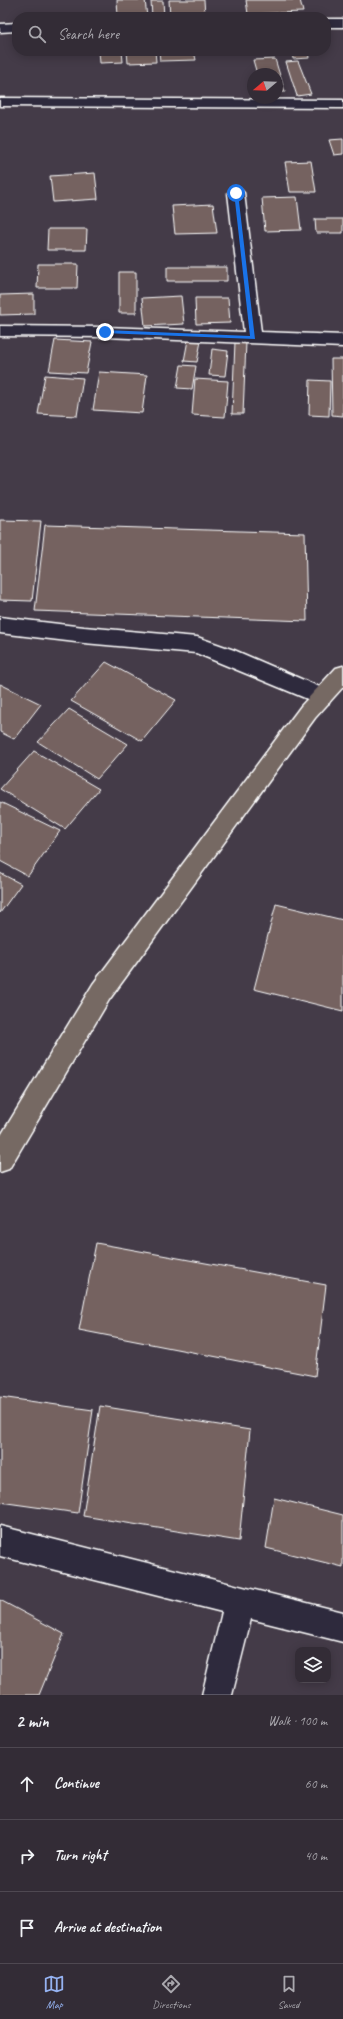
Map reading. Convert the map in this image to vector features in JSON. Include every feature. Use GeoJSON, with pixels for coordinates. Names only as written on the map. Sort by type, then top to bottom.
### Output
{"type":"FeatureCollection","features":[{"type":"Feature","properties":{"kind":"main road"},"geometry":{"type":"LineString","coordinates":[[0,1160],[101,992],[308,712],[343,674]]}},
{"type":"Feature","properties":{"kind":"street"},"geometry":{"type":"LineString","coordinates":[[331,23],[343,23]]}},
{"type":"Feature","properties":{"kind":"street"},"geometry":{"type":"LineString","coordinates":[[0,28],[12,27]]}},
{"type":"Feature","properties":{"kind":"street"},"geometry":{"type":"LineString","coordinates":[[0,102],[343,104]]}},
{"type":"Feature","properties":{"kind":"street"},"geometry":{"type":"LineString","coordinates":[[236,193],[253,338]]}},
{"type":"Feature","properties":{"kind":"street"},"geometry":{"type":"LineString","coordinates":[[0,331],[105,332],[343,340]]}},
{"type":"Feature","properties":{"kind":"street"},"geometry":{"type":"LineString","coordinates":[[0,625],[84,635],[197,645],[233,658],[322,697]]}},
{"type":"Feature","properties":{"kind":"street"},"geometry":{"type":"LineString","coordinates":[[0,1541],[343,1627]]}},
{"type":"Feature","properties":{"kind":"street"},"geometry":{"type":"LineString","coordinates":[[217,1695],[240,1601]]}},
{"type":"Feature","properties":{"kind":"building"},"geometry":{"type":"Polygon","coordinates":[[[117,0],[145,0],[146,12],[118,12],[117,0]]]}},
{"type":"Feature","properties":{"kind":"building"},"geometry":{"type":"Polygon","coordinates":[[[169,0],[204,0],[205,12],[170,12],[169,0]]]}},
{"type":"Feature","properties":{"kind":"building"},"geometry":{"type":"Polygon","coordinates":[[[246,0],[300,0],[303,12],[248,12],[246,0]]]}},
{"type":"Feature","properties":{"kind":"building"},"geometry":{"type":"Polygon","coordinates":[[[151,1],[163,1],[164,12],[152,12],[151,1]]]}},
{"type":"Feature","properties":{"kind":"building"},"geometry":{"type":"Polygon","coordinates":[[[99,56],[122,56],[123,62],[100,63],[99,56]]]}},
{"type":"Feature","properties":{"kind":"building"},"geometry":{"type":"Polygon","coordinates":[[[127,56],[155,56],[156,62],[128,63],[127,56]]]}},
{"type":"Feature","properties":{"kind":"building"},"geometry":{"type":"Polygon","coordinates":[[[160,56],[195,56],[196,60],[160,61],[160,56]]]}},
{"type":"Feature","properties":{"kind":"building"},"geometry":{"type":"Polygon","coordinates":[[[293,56],[309,56],[309,58],[293,59],[293,56]]]}},
{"type":"Feature","properties":{"kind":"building"},"geometry":{"type":"Polygon","coordinates":[[[275,59],[278,68],[255,68],[253,60],[275,59]]]}},
{"type":"Feature","properties":{"kind":"building"},"geometry":{"type":"Polygon","coordinates":[[[298,61],[311,94],[297,96],[286,62],[298,61]]]}},
{"type":"Feature","properties":{"kind":"building"},"geometry":{"type":"Polygon","coordinates":[[[343,139],[343,154],[334,155],[329,140],[343,139]]]}},
{"type":"Feature","properties":{"kind":"building"},"geometry":{"type":"Polygon","coordinates":[[[311,161],[316,192],[290,192],[285,162],[311,161]]]}},
{"type":"Feature","properties":{"kind":"building"},"geometry":{"type":"Polygon","coordinates":[[[95,173],[98,199],[53,202],[50,176],[95,173]]]}},
{"type":"Feature","properties":{"kind":"building"},"geometry":{"type":"Polygon","coordinates":[[[297,197],[301,230],[265,231],[262,198],[297,197]]]}},
{"type":"Feature","properties":{"kind":"building"},"geometry":{"type":"Polygon","coordinates":[[[213,204],[217,233],[175,234],[172,206],[213,204]]]}},
{"type":"Feature","properties":{"kind":"building"},"geometry":{"type":"Polygon","coordinates":[[[315,219],[343,219],[343,233],[316,233],[315,219]]]}},
{"type":"Feature","properties":{"kind":"building"},"geometry":{"type":"Polygon","coordinates":[[[48,229],[87,229],[86,250],[47,250],[48,229]]]}},
{"type":"Feature","properties":{"kind":"building"},"geometry":{"type":"Polygon","coordinates":[[[38,264],[78,264],[77,288],[37,288],[38,264]]]}},
{"type":"Feature","properties":{"kind":"building"},"geometry":{"type":"Polygon","coordinates":[[[167,267],[227,267],[227,281],[167,281],[167,267]]]}},
{"type":"Feature","properties":{"kind":"building"},"geometry":{"type":"Polygon","coordinates":[[[119,272],[136,272],[136,313],[119,313],[119,272]]]}},
{"type":"Feature","properties":{"kind":"building"},"geometry":{"type":"Polygon","coordinates":[[[34,294],[34,314],[0,315],[0,295],[34,294]]]}},
{"type":"Feature","properties":{"kind":"building"},"geometry":{"type":"Polygon","coordinates":[[[181,296],[184,324],[145,326],[142,298],[181,296]]]}},
{"type":"Feature","properties":{"kind":"building"},"geometry":{"type":"Polygon","coordinates":[[[195,298],[228,298],[230,323],[196,324],[195,298]]]}},
{"type":"Feature","properties":{"kind":"building"},"geometry":{"type":"Polygon","coordinates":[[[55,340],[92,342],[86,373],[49,371],[55,340]]]}},
{"type":"Feature","properties":{"kind":"building"},"geometry":{"type":"Polygon","coordinates":[[[188,340],[201,341],[197,362],[184,361],[188,340]]]}},
{"type":"Feature","properties":{"kind":"building"},"geometry":{"type":"Polygon","coordinates":[[[235,342],[246,342],[243,414],[232,414],[235,342]]]}},
{"type":"Feature","properties":{"kind":"building"},"geometry":{"type":"Polygon","coordinates":[[[212,349],[228,351],[225,376],[209,375],[212,349]]]}},
{"type":"Feature","properties":{"kind":"building"},"geometry":{"type":"Polygon","coordinates":[[[331,359],[343,359],[343,416],[332,415],[331,359]]]}},
{"type":"Feature","properties":{"kind":"building"},"geometry":{"type":"Polygon","coordinates":[[[181,365],[196,366],[192,389],[177,388],[181,365]]]}},
{"type":"Feature","properties":{"kind":"building"},"geometry":{"type":"Polygon","coordinates":[[[99,372],[147,375],[142,413],[93,410],[99,372]]]}},
{"type":"Feature","properties":{"kind":"building"},"geometry":{"type":"Polygon","coordinates":[[[45,375],[83,378],[77,416],[38,414],[45,375]]]}},
{"type":"Feature","properties":{"kind":"building"},"geometry":{"type":"Polygon","coordinates":[[[195,379],[228,381],[225,417],[192,415],[195,379]]]}},
{"type":"Feature","properties":{"kind":"building"},"geometry":{"type":"Polygon","coordinates":[[[310,380],[330,381],[329,416],[309,415],[310,380]]]}},
{"type":"Feature","properties":{"kind":"building"},"geometry":{"type":"Polygon","coordinates":[[[0,520],[41,521],[32,601],[0,600],[0,520]]]}},
{"type":"Feature","properties":{"kind":"building"},"geometry":{"type":"Polygon","coordinates":[[[45,525],[305,533],[307,621],[35,611],[45,525]]]}},
{"type":"Feature","properties":{"kind":"building"},"geometry":{"type":"Polygon","coordinates":[[[106,662],[176,700],[142,741],[71,701],[106,662]]]}},
{"type":"Feature","properties":{"kind":"building"},"geometry":{"type":"Polygon","coordinates":[[[0,684],[41,704],[14,739],[0,732],[0,684]]]}},
{"type":"Feature","properties":{"kind":"building"},"geometry":{"type":"Polygon","coordinates":[[[69,709],[128,744],[97,779],[38,742],[69,709]]]}},
{"type":"Feature","properties":{"kind":"building"},"geometry":{"type":"Polygon","coordinates":[[[34,751],[99,789],[65,829],[0,789],[34,751]]]}},
{"type":"Feature","properties":{"kind":"building"},"geometry":{"type":"Polygon","coordinates":[[[0,802],[60,831],[28,876],[0,861],[0,802]]]}},
{"type":"Feature","properties":{"kind":"building"},"geometry":{"type":"Polygon","coordinates":[[[0,873],[21,884],[0,913],[0,873]]]}},
{"type":"Feature","properties":{"kind":"building"},"geometry":{"type":"Polygon","coordinates":[[[276,904],[343,920],[343,1011],[254,989],[276,904]]]}},
{"type":"Feature","properties":{"kind":"building"},"geometry":{"type":"Polygon","coordinates":[[[96,1243],[326,1285],[315,1376],[79,1330],[96,1243]]]}},
{"type":"Feature","properties":{"kind":"building"},"geometry":{"type":"Polygon","coordinates":[[[0,1397],[93,1410],[78,1513],[0,1502],[0,1397]]]}},
{"type":"Feature","properties":{"kind":"building"},"geometry":{"type":"Polygon","coordinates":[[[100,1406],[250,1430],[239,1541],[83,1516],[100,1406]]]}},
{"type":"Feature","properties":{"kind":"building"},"geometry":{"type":"Polygon","coordinates":[[[274,1498],[343,1515],[343,1567],[266,1548],[274,1498]]]}},
{"type":"Feature","properties":{"kind":"building"},"geometry":{"type":"Polygon","coordinates":[[[0,1600],[64,1634],[39,1695],[0,1695],[0,1600]]]}},
{"type":"Feature","properties":{"kind":"route"},"geometry":{"type":"LineString","coordinates":[[105,332],[253,338],[236,193]]}}]}
